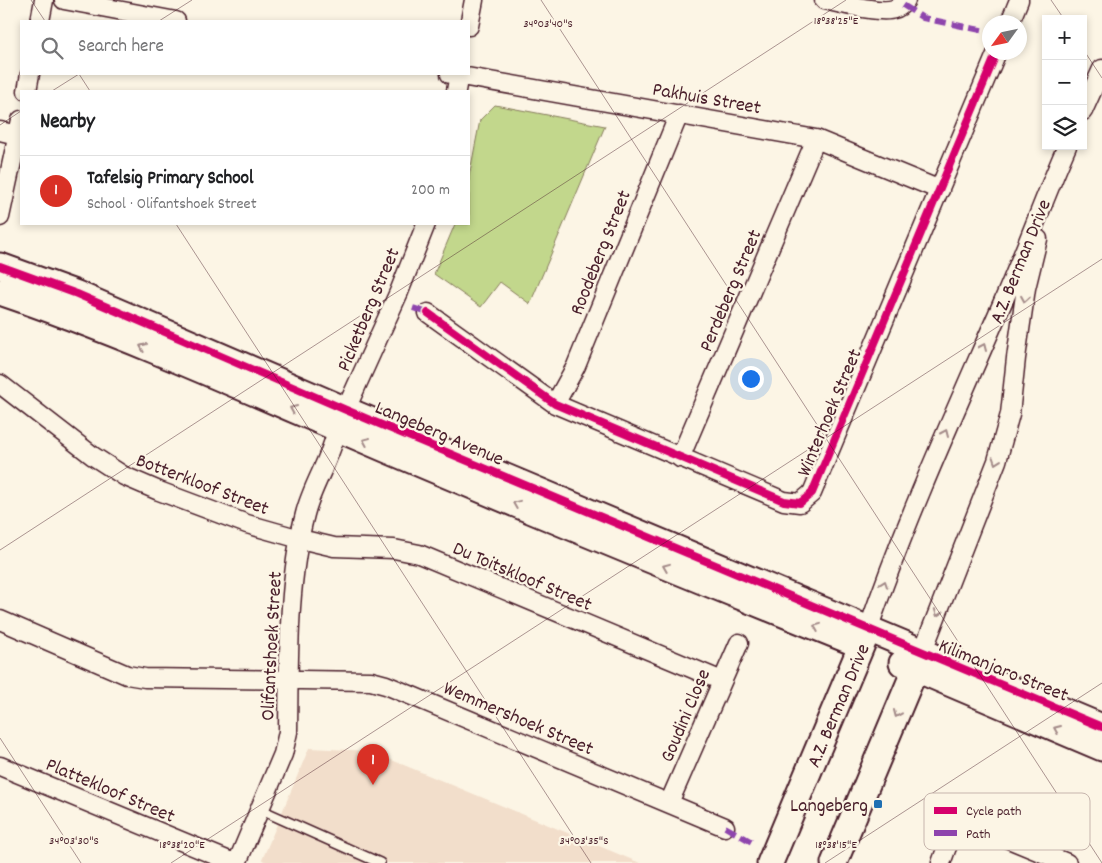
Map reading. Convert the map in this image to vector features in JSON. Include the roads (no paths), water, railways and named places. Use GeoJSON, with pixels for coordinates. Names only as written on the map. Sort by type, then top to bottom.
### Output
{"type":"FeatureCollection","features":[{"type":"Feature","properties":{"kind":"street"},"geometry":{"type":"LineString","coordinates":[[40,20],[44,0]]}},
{"type":"Feature","properties":{"kind":"street"},"geometry":{"type":"LineString","coordinates":[[64,0],[171,20]]}},
{"type":"Feature","properties":{"kind":"street"},"geometry":{"type":"LineString","coordinates":[[470,21],[474,0]]}},
{"type":"Feature","properties":{"kind":"street"},"geometry":{"type":"LineString","coordinates":[[824,0],[883,10],[893,10],[904,2]]}},
{"type":"Feature","properties":{"kind":"street"},"geometry":{"type":"LineString","coordinates":[[1013,15],[1019,0]]}},
{"type":"Feature","properties":{"kind":"street","name":"Winterhoek Street"},"geometry":{"type":"LineString","coordinates":[[428,313],[555,404],[784,501],[800,503],[812,493],[994,60]]}},
{"type":"Feature","properties":{"kind":"street"},"geometry":{"type":"LineString","coordinates":[[1086,105],[1102,69]]}},
{"type":"Feature","properties":{"kind":"street"},"geometry":{"type":"LineString","coordinates":[[27,90],[30,75]]}},
{"type":"Feature","properties":{"kind":"street","name":"Pakhuis Street"},"geometry":{"type":"LineString","coordinates":[[456,79],[679,114],[816,139],[940,190]]}},
{"type":"Feature","properties":{"kind":"street","name":"Roodeberg Street"},"geometry":{"type":"LineString","coordinates":[[555,404],[576,366],[679,114]]}},
{"type":"Feature","properties":{"kind":"street"},"geometry":{"type":"LineString","coordinates":[[0,131],[20,130],[0,217]]}},
{"type":"Feature","properties":{"kind":"street","name":"Perdeberg Street"},"geometry":{"type":"LineString","coordinates":[[680,458],[816,139]]}},
{"type":"Feature","properties":{"kind":"street"},"geometry":{"type":"LineString","coordinates":[[1051,183],[1065,150]]}},
{"type":"Feature","properties":{"kind":"street","name":"A.Z. Berman Drive"},"geometry":{"type":"LineString","coordinates":[[770,863],[865,638],[888,572],[926,478],[1010,284],[1051,183]]}},
{"type":"Feature","properties":{"kind":"street","name":"A.Z. Berman Drive"},"geometry":{"type":"LineString","coordinates":[[834,863],[919,661],[997,461],[1010,414],[1026,288],[1051,183]]}},
{"type":"Feature","properties":{"kind":"street","name":"Picketberg Street"},"geometry":{"type":"LineString","coordinates":[[342,419],[399,292],[426,225]]}},
{"type":"Feature","properties":{"kind":"street","name":"Langeberg Avenue"},"geometry":{"type":"LineString","coordinates":[[0,266],[77,294],[342,419]]}},
{"type":"Feature","properties":{"kind":"street","name":"Langeberg Avenue"},"geometry":{"type":"LineString","coordinates":[[0,292],[342,419],[919,661]]}},
{"type":"Feature","properties":{"kind":"street","name":"Botterkloof Street"},"geometry":{"type":"LineString","coordinates":[[0,384],[93,456],[124,476],[247,524],[300,540]]}},
{"type":"Feature","properties":{"kind":"street","name":"Olifantshoek Street"},"geometry":{"type":"LineString","coordinates":[[235,863],[283,754],[288,732],[294,573],[305,513],[342,419]]}},
{"type":"Feature","properties":{"kind":"street","name":"Du Toitskloof Street"},"geometry":{"type":"LineString","coordinates":[[300,540],[334,547],[394,549],[419,554],[722,681]]}},
{"type":"Feature","properties":{"kind":"street","name":"Wemmershoek Street"},"geometry":{"type":"LineString","coordinates":[[0,620],[128,675],[145,678],[371,681],[386,685],[725,827]]}},
{"type":"Feature","properties":{"kind":"street","name":"Goudini Close"},"geometry":{"type":"LineString","coordinates":[[670,803],[739,643]]}},
{"type":"Feature","properties":{"kind":"street","name":"Kilimanjaro Street"},"geometry":{"type":"LineString","coordinates":[[919,661],[1102,727]]}},
{"type":"Feature","properties":{"kind":"street","name":"Kilimanjaro Street"},"geometry":{"type":"LineString","coordinates":[[919,661],[1102,748]]}},
{"type":"Feature","properties":{"kind":"street","name":"Plattekloof Street"},"geometry":{"type":"LineString","coordinates":[[0,766],[235,863]]}},
{"type":"Feature","properties":{"kind":"street"},"geometry":{"type":"LineString","coordinates":[[941,863],[947,850]]}},
{"type":"Feature","properties":{"kind":"street"},"geometry":{"type":"LineString","coordinates":[[1035,850],[1067,863]]}},
{"type":"Feature","properties":{"kind":"lane"},"geometry":{"type":"LineString","coordinates":[[259,809],[380,863]]}},
{"type":"Feature","properties":{"kind":"place","name":"Tafelsig Primary School"},"geometry":{"type":"Point","coordinates":[373,785]}},
{"type":"Feature","properties":{"kind":"place","name":"Langeberg"},"geometry":{"type":"Point","coordinates":[878,804]}}]}
